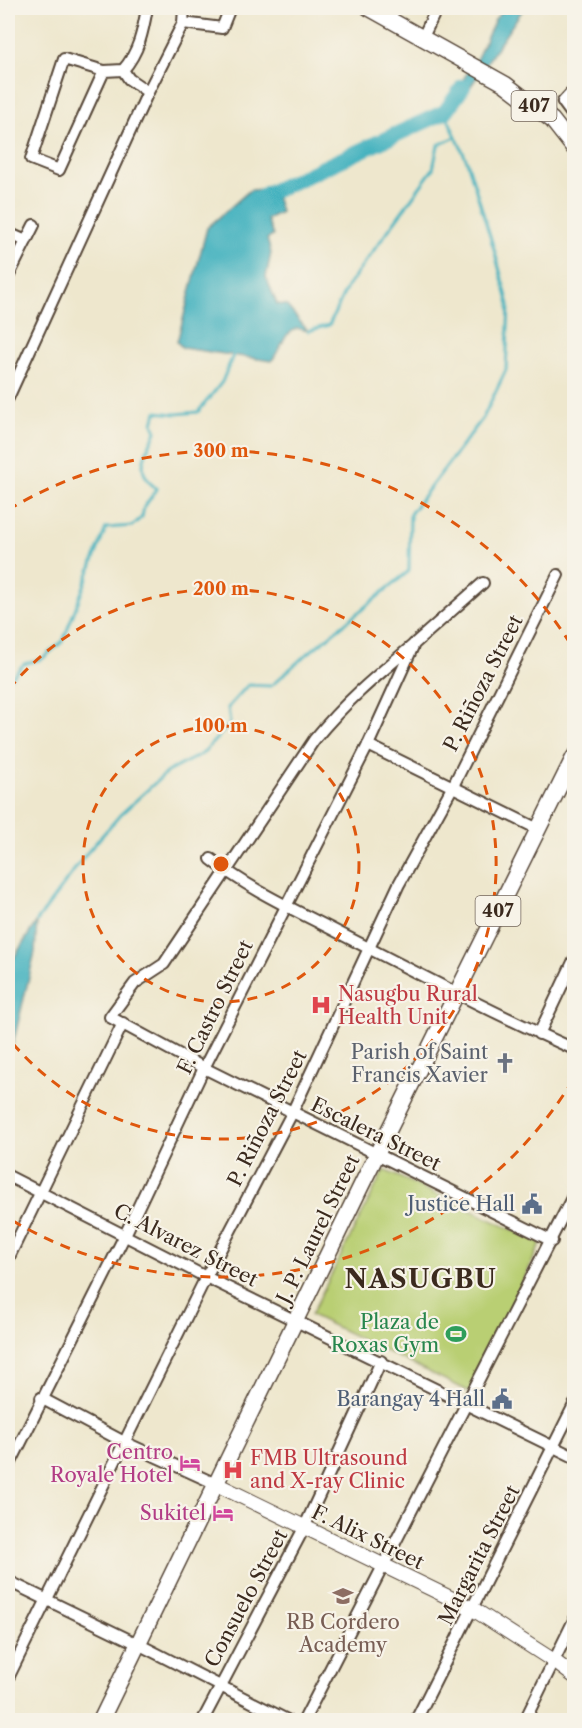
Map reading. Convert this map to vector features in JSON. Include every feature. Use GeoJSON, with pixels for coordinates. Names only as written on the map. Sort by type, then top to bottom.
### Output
{"type":"FeatureCollection","features":[{"type":"Feature","properties":{"kind":"main road","name":"407"},"geometry":{"type":"LineString","coordinates":[[373,8],[505,84],[552,120],[574,148]]}},
{"type":"Feature","properties":{"kind":"main road","name":"J. P. Laurel Street"},"geometry":{"type":"LineString","coordinates":[[101,1720],[574,757]]}},
{"type":"Feature","properties":{"kind":"main road","name":"F. Alix Street"},"geometry":{"type":"LineString","coordinates":[[216,1484],[472,1609],[574,1676]]}},
{"type":"Feature","properties":{"kind":"street"},"geometry":{"type":"LineString","coordinates":[[104,71],[59,170],[32,159],[64,59],[104,71],[123,70],[132,60],[142,34],[147,8]]}},
{"type":"Feature","properties":{"kind":"street"},"geometry":{"type":"LineString","coordinates":[[8,398],[148,92],[183,23],[184,8]]}},
{"type":"Feature","properties":{"kind":"street"},"geometry":{"type":"LineString","coordinates":[[183,23],[222,28],[230,8]]}},
{"type":"Feature","properties":{"kind":"street"},"geometry":{"type":"LineString","coordinates":[[423,37],[437,8]]}},
{"type":"Feature","properties":{"kind":"street"},"geometry":{"type":"LineString","coordinates":[[123,70],[129,79],[148,92]]}},
{"type":"Feature","properties":{"kind":"street"},"geometry":{"type":"LineString","coordinates":[[574,90],[563,102],[574,117]]}},
{"type":"Feature","properties":{"kind":"street"},"geometry":{"type":"LineString","coordinates":[[8,277],[34,225]]}},
{"type":"Feature","properties":{"kind":"street"},"geometry":{"type":"LineString","coordinates":[[8,234],[26,241]]}},
{"type":"Feature","properties":{"kind":"street","name":"P. Riñoza Street"},"geometry":{"type":"LineString","coordinates":[[8,1678],[206,1277],[292,1113],[399,884],[453,786],[558,575]]}},
{"type":"Feature","properties":{"kind":"street","name":"F. Castro Street"},"geometry":{"type":"LineString","coordinates":[[8,1468],[41,1398],[125,1235],[285,905],[368,745],[414,644],[483,583]]}},
{"type":"Feature","properties":{"kind":"street"},"geometry":{"type":"LineString","coordinates":[[8,1259],[123,1023],[110,1017],[135,983],[164,964],[314,740],[334,715],[353,695],[414,644]]}},
{"type":"Feature","properties":{"kind":"street"},"geometry":{"type":"LineString","coordinates":[[368,745],[538,829]]}},
{"type":"Feature","properties":{"kind":"street"},"geometry":{"type":"LineString","coordinates":[[211,859],[227,872],[285,905],[539,1034],[574,1049]]}},
{"type":"Feature","properties":{"kind":"street"},"geometry":{"type":"LineString","coordinates":[[539,1034],[574,960]]}},
{"type":"Feature","properties":{"kind":"street","name":"Escalera Street"},"geometry":{"type":"LineString","coordinates":[[123,1023],[292,1113],[552,1241]]}},
{"type":"Feature","properties":{"kind":"street","name":"C. Alvarez Street"},"geometry":{"type":"LineString","coordinates":[[8,1176],[206,1277],[574,1457]]}},
{"type":"Feature","properties":{"kind":"street"},"geometry":{"type":"LineString","coordinates":[[304,1720],[385,1567],[574,1194]]}},
{"type":"Feature","properties":{"kind":"street","name":"Consuelo Street"},"geometry":{"type":"LineString","coordinates":[[203,1720],[304,1528],[381,1361]]}},
{"type":"Feature","properties":{"kind":"street","name":"F. Alix Street"},"geometry":{"type":"LineString","coordinates":[[41,1398],[124,1442],[216,1484]]}},
{"type":"Feature","properties":{"kind":"street","name":"Margarita Street"},"geometry":{"type":"LineString","coordinates":[[416,1720],[574,1405]]}},
{"type":"Feature","properties":{"kind":"street"},"geometry":{"type":"LineString","coordinates":[[8,1581],[287,1720]]}},
{"type":"Feature","properties":{"kind":"street"},"geometry":{"type":"LineString","coordinates":[[525,1720],[574,1620]]}},
{"type":"Feature","properties":{"kind":"green space"},"geometry":{"type":"Polygon","coordinates":[[[384,1170],[541,1243],[470,1392],[311,1315],[384,1170]]]}},
{"type":"Feature","properties":{"kind":"water"},"geometry":{"type":"Polygon","coordinates":[[[506,8],[524,8],[460,102],[446,105],[476,60],[496,18],[506,8]]]}},
{"type":"Feature","properties":{"kind":"water"},"geometry":{"type":"Polygon","coordinates":[[[264,189],[277,199],[281,212],[267,219],[273,236],[267,239],[271,253],[266,277],[277,304],[286,305],[308,331],[297,328],[287,335],[272,361],[183,348],[177,342],[207,228],[250,190],[264,189]]]}},
{"type":"Feature","properties":{"kind":"water"},"geometry":{"type":"Polygon","coordinates":[[[37,921],[35,952],[13,1044],[8,1041],[8,967],[37,921]]]}},
{"type":"Feature","properties":{"kind":"waterway"},"geometry":{"type":"LineString","coordinates":[[249,204],[445,112],[463,87]]}},
{"type":"Feature","properties":{"kind":"waterway"},"geometry":{"type":"LineString","coordinates":[[37,921],[86,854],[121,814],[167,772],[202,754],[230,724],[228,707],[248,685],[271,686],[409,571],[410,514],[483,418],[506,370],[509,305],[467,161],[445,112]]}},
{"type":"Feature","properties":{"kind":"waterway"},"geometry":{"type":"LineString","coordinates":[[308,331],[329,325],[347,287],[433,169],[438,145],[456,137]]}},
{"type":"Feature","properties":{"kind":"waterway"},"geometry":{"type":"LineString","coordinates":[[8,680],[24,664],[42,659],[63,641],[106,528],[132,526],[142,517],[144,507],[157,489],[145,476],[143,469],[145,455],[156,432],[153,423],[156,412],[176,414],[198,412],[222,382],[234,353]]}},
{"type":"Feature","properties":{"kind":"place","name":"Nasugbu Rural Health Unit"},"geometry":{"type":"Point","coordinates":[321,1005]}},
{"type":"Feature","properties":{"kind":"place","name":"Parish of Saint Francis Xavier"},"geometry":{"type":"Point","coordinates":[505,1063]}},
{"type":"Feature","properties":{"kind":"place","name":"Justice Hall"},"geometry":{"type":"Point","coordinates":[532,1204]}},
{"type":"Feature","properties":{"kind":"place","name":"Plaza de Roxas Gym"},"geometry":{"type":"Point","coordinates":[456,1334]}},
{"type":"Feature","properties":{"kind":"place","name":"Barangay 4 Hall"},"geometry":{"type":"Point","coordinates":[502,1399]}},
{"type":"Feature","properties":{"kind":"place","name":"Centro Royale Hotel"},"geometry":{"type":"Point","coordinates":[190,1463]}},
{"type":"Feature","properties":{"kind":"place","name":"FMB Ultrasound and X-ray Clinic"},"geometry":{"type":"Point","coordinates":[233,1470]}},
{"type":"Feature","properties":{"kind":"place","name":"Sukitel"},"geometry":{"type":"Point","coordinates":[223,1513]}},
{"type":"Feature","properties":{"kind":"place","name":"RB Cordero Academy"},"geometry":{"type":"Point","coordinates":[343,1596]}},
{"type":"Feature","properties":{"kind":"district","name":"NASUGBU"},"geometry":{"type":"Point","coordinates":[421,1279]}}]}
